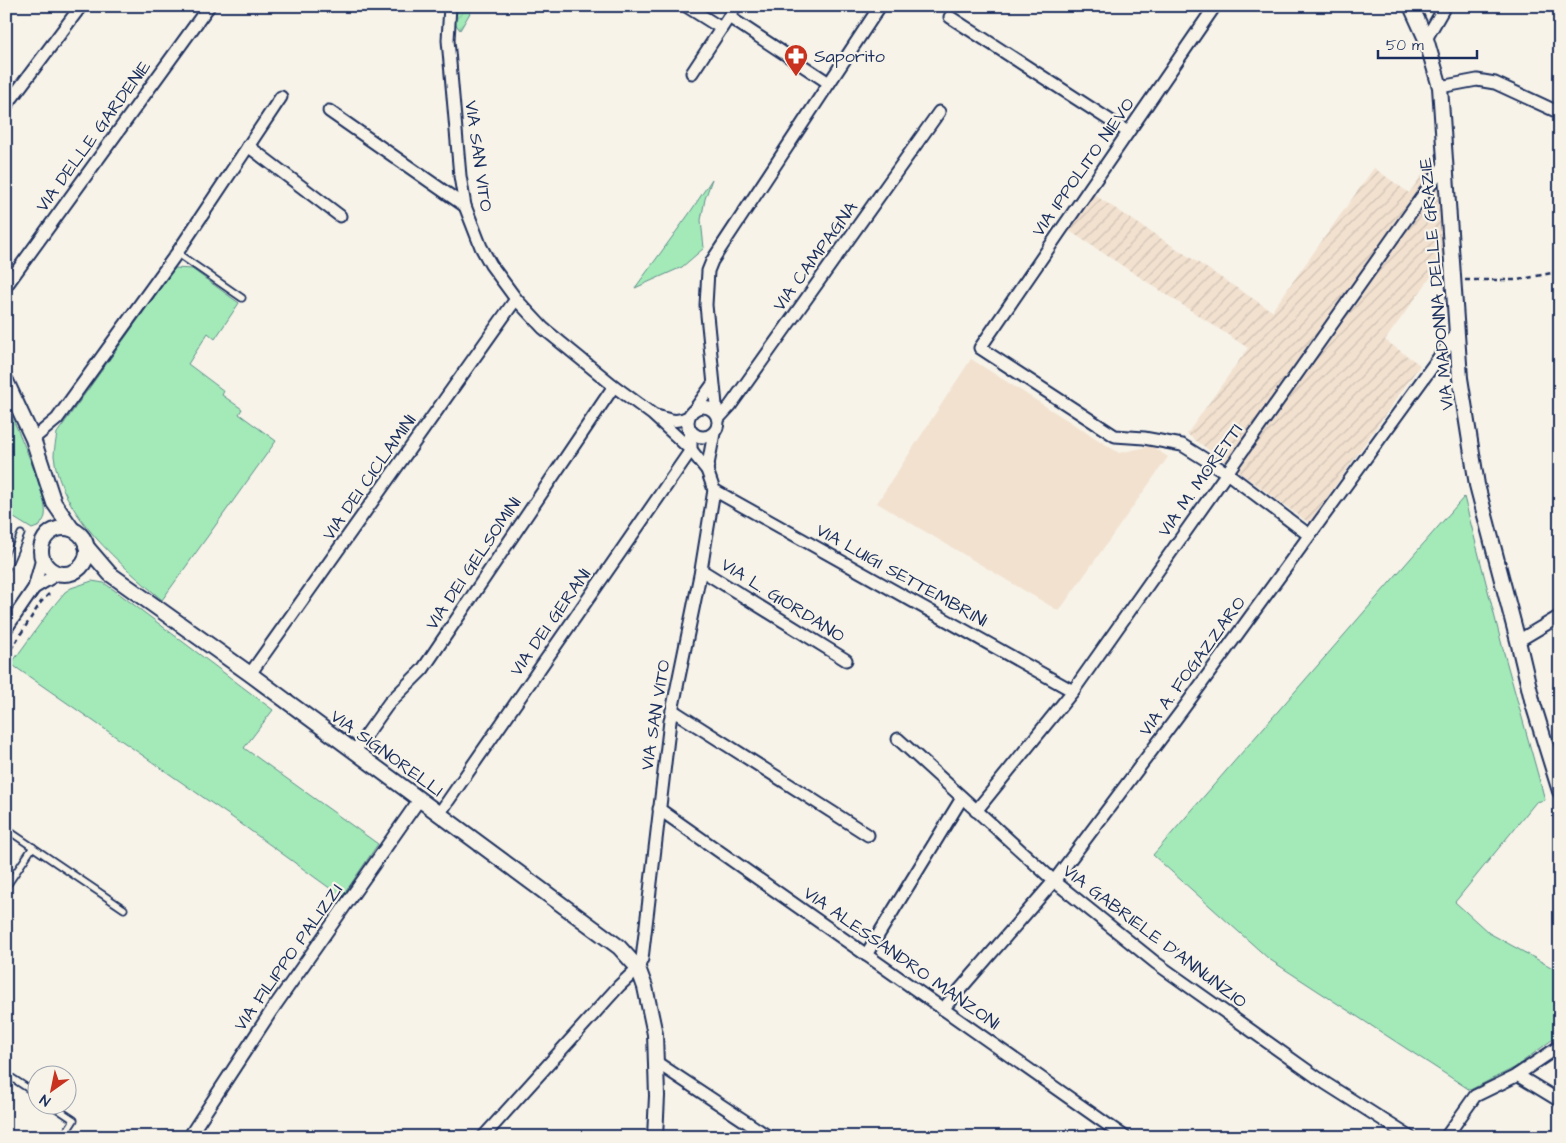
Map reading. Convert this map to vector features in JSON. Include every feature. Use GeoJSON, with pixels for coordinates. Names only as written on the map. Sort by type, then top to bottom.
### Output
{"type":"FeatureCollection","features":[{"type":"Feature","properties":{"kind":"street"},"geometry":{"type":"LineString","coordinates":[[6,106],[81,6]]}},
{"type":"Feature","properties":{"kind":"street","name":"VIA DELLE GARDENIE"},"geometry":{"type":"LineString","coordinates":[[6,286],[209,6]]}},
{"type":"Feature","properties":{"kind":"street","name":"VIA SAN VITO"},"geometry":{"type":"LineString","coordinates":[[450,6],[448,40],[460,176],[465,206],[481,247],[516,299],[543,328],[614,386],[652,414],[691,450],[707,470],[714,490],[701,570],[672,710],[642,959],[638,968]]}},
{"type":"Feature","properties":{"kind":"street"},"geometry":{"type":"LineString","coordinates":[[686,6],[721,28]]}},
{"type":"Feature","properties":{"kind":"street"},"geometry":{"type":"LineString","coordinates":[[692,72],[736,6]]}},
{"type":"Feature","properties":{"kind":"street"},"geometry":{"type":"LineString","coordinates":[[707,470],[714,433],[717,429],[706,305],[708,272],[712,261],[880,6]]}},
{"type":"Feature","properties":{"kind":"street","name":"VIA IPPOLITO NIEVO"},"geometry":{"type":"LineString","coordinates":[[1215,6],[980,348],[1116,436],[1144,438],[1182,445],[1227,473]]}},
{"type":"Feature","properties":{"kind":"street","name":"VIA MADONNA DELLE GRAZIE"},"geometry":{"type":"LineString","coordinates":[[1411,6],[1426,39],[1440,87],[1460,378],[1477,485],[1533,704],[1560,791]]}},
{"type":"Feature","properties":{"kind":"street"},"geometry":{"type":"LineString","coordinates":[[1426,39],[1445,6]]}},
{"type":"Feature","properties":{"kind":"street"},"geometry":{"type":"LineString","coordinates":[[729,16],[829,83]]}},
{"type":"Feature","properties":{"kind":"street"},"geometry":{"type":"LineString","coordinates":[[950,17],[1128,132]]}},
{"type":"Feature","properties":{"kind":"street"},"geometry":{"type":"LineString","coordinates":[[1440,87],[1478,80],[1495,83],[1560,113]]}},
{"type":"Feature","properties":{"kind":"street"},"geometry":{"type":"LineString","coordinates":[[33,439],[57,419],[177,253],[281,97]]}},
{"type":"Feature","properties":{"kind":"street"},"geometry":{"type":"LineString","coordinates":[[329,111],[465,206]]}},
{"type":"Feature","properties":{"kind":"street","name":"VIA CAMPAGNA"},"geometry":{"type":"LineString","coordinates":[[717,417],[730,406],[940,112]]}},
{"type":"Feature","properties":{"kind":"street"},"geometry":{"type":"LineString","coordinates":[[248,146],[340,216]]}},
{"type":"Feature","properties":{"kind":"street","name":"VIA M. MORETTI"},"geometry":{"type":"LineString","coordinates":[[976,811],[1073,691],[1445,164]]}},
{"type":"Feature","properties":{"kind":"street","name":"VIA DEI CICLAMINI"},"geometry":{"type":"LineString","coordinates":[[250,674],[516,299]]}},
{"type":"Feature","properties":{"kind":"street","name":"VIA A. FOGAZZARO"},"geometry":{"type":"LineString","coordinates":[[943,1009],[1054,881],[1184,709],[1456,334]]}},
{"type":"Feature","properties":{"kind":"street"},"geometry":{"type":"LineString","coordinates":[[6,381],[33,439],[54,503],[72,530]]}},
{"type":"Feature","properties":{"kind":"street"},"geometry":{"type":"LineString","coordinates":[[691,450],[692,425],[713,384]]}},
{"type":"Feature","properties":{"kind":"street","name":"VIA DEI GELSOMINI"},"geometry":{"type":"LineString","coordinates":[[354,752],[389,702],[423,669],[614,386]]}},
{"type":"Feature","properties":{"kind":"street"},"geometry":{"type":"LineString","coordinates":[[676,436],[692,425],[705,406],[714,411],[717,417]]}},
{"type":"Feature","properties":{"kind":"street","name":"VIA SAN VITO"},"geometry":{"type":"LineString","coordinates":[[652,414],[672,421],[681,420],[692,425]]}},
{"type":"Feature","properties":{"kind":"street"},"geometry":{"type":"LineString","coordinates":[[692,425],[706,437],[714,433]]}},
{"type":"Feature","properties":{"kind":"street","name":"VIA DEI GERANI"},"geometry":{"type":"LineString","coordinates":[[439,814],[691,450]]}},
{"type":"Feature","properties":{"kind":"street"},"geometry":{"type":"LineString","coordinates":[[1227,473],[1309,535]]}},
{"type":"Feature","properties":{"kind":"street","name":"VIA LUIGI SETTEMBRINI"},"geometry":{"type":"LineString","coordinates":[[714,490],[1073,691]]}},
{"type":"Feature","properties":{"kind":"street"},"geometry":{"type":"LineString","coordinates":[[50,532],[54,503]]}},
{"type":"Feature","properties":{"kind":"street"},"geometry":{"type":"LineString","coordinates":[[64,528],[72,530],[78,533],[86,546],[84,560],[80,567],[74,571],[67,574],[59,573],[46,566],[42,559],[42,544],[50,532],[64,528]]}},
{"type":"Feature","properties":{"kind":"street","name":"VIA SIGNORELLI"},"geometry":{"type":"LineString","coordinates":[[86,546],[110,574],[250,674],[619,947],[638,968]]}},
{"type":"Feature","properties":{"kind":"street"},"geometry":{"type":"LineString","coordinates":[[6,629],[34,588],[42,559]]}},
{"type":"Feature","properties":{"kind":"street","name":"VIA SIGNORELLI"},"geometry":{"type":"LineString","coordinates":[[80,567],[110,574]]}},
{"type":"Feature","properties":{"kind":"street","name":"VIA L. GIORDANO"},"geometry":{"type":"LineString","coordinates":[[701,570],[846,660]]}},
{"type":"Feature","properties":{"kind":"street"},"geometry":{"type":"LineString","coordinates":[[34,588],[59,573]]}},
{"type":"Feature","properties":{"kind":"street"},"geometry":{"type":"LineString","coordinates":[[1518,641],[1560,616]]}},
{"type":"Feature","properties":{"kind":"street"},"geometry":{"type":"LineString","coordinates":[[672,710],[868,835]]}},
{"type":"Feature","properties":{"kind":"street","name":"VIA GABRIELE D'ANNUNZIO"},"geometry":{"type":"LineString","coordinates":[[898,739],[1054,881],[1156,963],[1326,1083],[1410,1137]]}},
{"type":"Feature","properties":{"kind":"street"},"geometry":{"type":"LineString","coordinates":[[866,955],[962,798]]}},
{"type":"Feature","properties":{"kind":"street","name":"VIA FILIPPO PALIZZI"},"geometry":{"type":"LineString","coordinates":[[189,1137],[272,1010],[419,800]]}},
{"type":"Feature","properties":{"kind":"street","name":"VIA ALESSANDRO MANZONI"},"geometry":{"type":"LineString","coordinates":[[659,809],[1124,1137]]}},
{"type":"Feature","properties":{"kind":"street"},"geometry":{"type":"LineString","coordinates":[[483,1137],[619,986],[638,968],[645,987],[655,1034],[657,1096],[655,1137]]}},
{"type":"Feature","properties":{"kind":"street"},"geometry":{"type":"LineString","coordinates":[[1446,1137],[1475,1096],[1517,1075],[1560,1046]]}},
{"type":"Feature","properties":{"kind":"street"},"geometry":{"type":"LineString","coordinates":[[656,1062],[769,1137]]}},
{"type":"Feature","properties":{"kind":"street"},"geometry":{"type":"LineString","coordinates":[[1517,1075],[1560,1101]]}},
{"type":"Feature","properties":{"kind":"lane"},"geometry":{"type":"LineString","coordinates":[[177,253],[242,298]]}},
{"type":"Feature","properties":{"kind":"lane"},"geometry":{"type":"LineString","coordinates":[[6,569],[21,534]]}},
{"type":"Feature","properties":{"kind":"lane"},"geometry":{"type":"LineString","coordinates":[[6,829],[124,909]]}},
{"type":"Feature","properties":{"kind":"lane"},"geometry":{"type":"LineString","coordinates":[[6,887],[33,847]]}},
{"type":"Feature","properties":{"kind":"lane"},"geometry":{"type":"LineString","coordinates":[[6,1074],[28,1088]]}},
{"type":"Feature","properties":{"kind":"lane"},"geometry":{"type":"LineString","coordinates":[[63,1137],[74,1120],[68,1116]]}},
{"type":"Feature","properties":{"kind":"path"},"geometry":{"type":"LineString","coordinates":[[1452,280],[1518,280],[1556,272]]}},
{"type":"Feature","properties":{"kind":"path"},"geometry":{"type":"LineString","coordinates":[[6,657],[41,602],[56,588]]}},
{"type":"Feature","properties":{"kind":"shaded area"},"geometry":{"type":"Polygon","coordinates":[[[1437,155],[1444,259],[1385,340],[1420,365],[1309,523],[1187,434],[1248,348],[1068,230],[1093,194],[1272,311],[1374,168],[1409,193],[1437,155]]]}},
{"type":"Feature","properties":{"kind":"shaded area"},"geometry":{"type":"Polygon","coordinates":[[[971,359],[1119,453],[1151,446],[1168,457],[1059,611],[877,503],[971,359]]]}},
{"type":"Feature","properties":{"kind":"green space"},"geometry":{"type":"Polygon","coordinates":[[[453,6],[474,6],[460,30],[454,22],[453,6]]]}},
{"type":"Feature","properties":{"kind":"green space"},"geometry":{"type":"Polygon","coordinates":[[[712,179],[705,199],[701,220],[704,248],[682,267],[635,288],[689,214],[712,179]]]}},
{"type":"Feature","properties":{"kind":"green space"},"geometry":{"type":"Polygon","coordinates":[[[175,268],[192,269],[239,303],[215,339],[208,333],[188,364],[224,391],[222,395],[242,409],[239,414],[276,441],[162,600],[111,554],[80,518],[59,478],[54,453],[57,433],[175,268]]]}},
{"type":"Feature","properties":{"kind":"green space"},"geometry":{"type":"Polygon","coordinates":[[[6,404],[37,477],[45,507],[45,516],[40,526],[32,529],[6,513],[6,404]]]}},
{"type":"Feature","properties":{"kind":"green space"},"geometry":{"type":"Polygon","coordinates":[[[1464,497],[1504,653],[1545,800],[1536,802],[1455,902],[1489,933],[1560,972],[1560,1034],[1514,1068],[1470,1090],[1269,959],[1153,855],[1464,497]]]}},
{"type":"Feature","properties":{"kind":"green space"},"geometry":{"type":"Polygon","coordinates":[[[92,581],[104,583],[117,592],[273,710],[244,748],[378,844],[342,897],[233,818],[11,664],[65,592],[92,581]]]}},
{"type":"Feature","properties":{"kind":"place","name":"Saporito"},"geometry":{"type":"Point","coordinates":[796,77]}}]}
